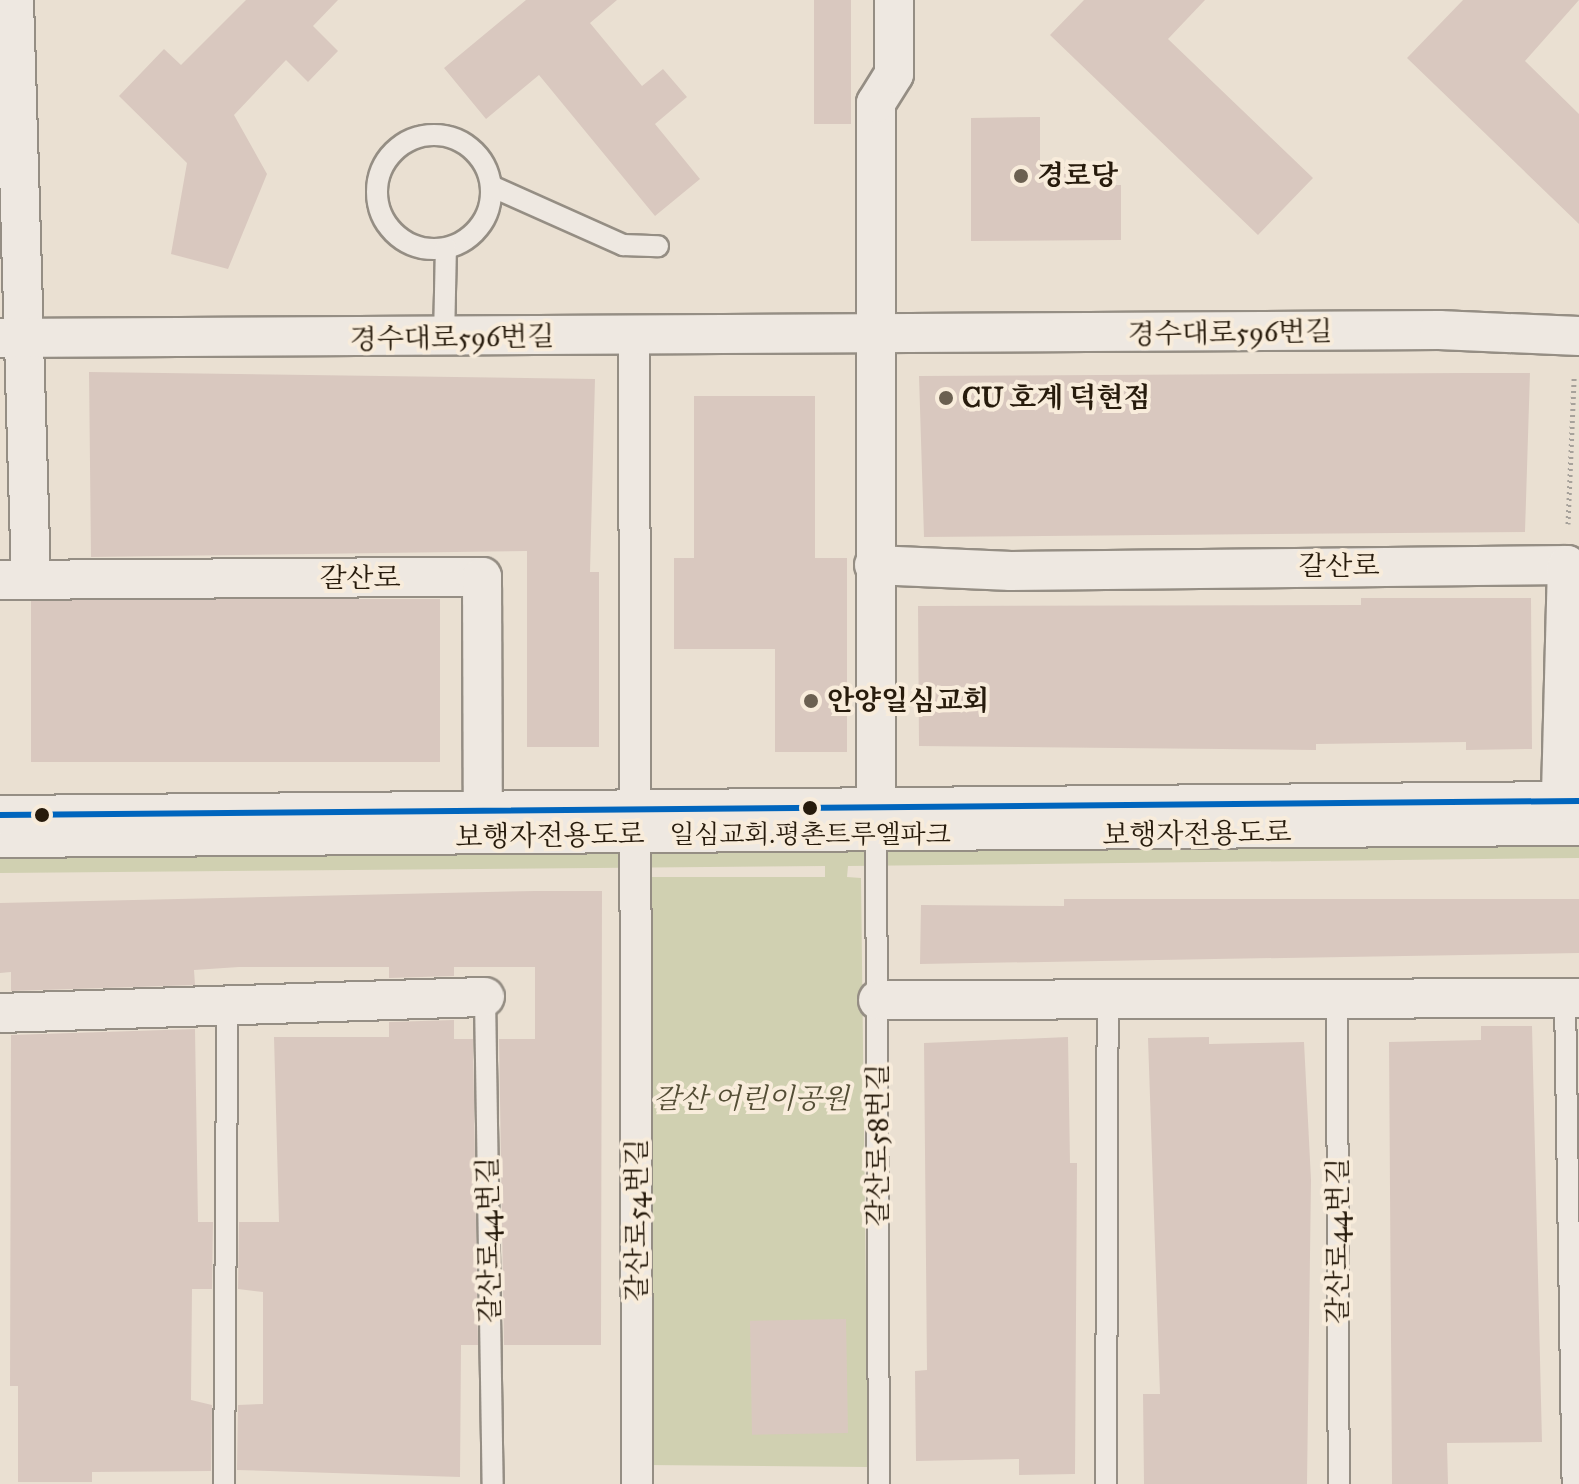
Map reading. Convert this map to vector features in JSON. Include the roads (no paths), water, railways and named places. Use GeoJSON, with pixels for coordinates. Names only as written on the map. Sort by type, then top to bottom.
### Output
{"type":"FeatureCollection","features":[{"type":"Feature","properties":{"kind":"street"},"geometry":{"type":"LineString","coordinates":[[14,0],[12,338],[15,580]]}},
{"type":"Feature","properties":{"kind":"street"},"geometry":{"type":"LineString","coordinates":[[876,821],[874,565],[880,335],[876,103],[894,74],[894,0]]}},
{"type":"Feature","properties":{"kind":"street","name":"경수대로596번길"},"geometry":{"type":"LineString","coordinates":[[12,338],[444,340],[634,335],[1439,330],[1578,336]]}},
{"type":"Feature","properties":{"kind":"street"},"geometry":{"type":"LineString","coordinates":[[634,335],[636,812]]}},
{"type":"Feature","properties":{"kind":"street","name":"갈산로"},"geometry":{"type":"LineString","coordinates":[[874,565],[1011,571],[1567,565],[1573,811]]}},
{"type":"Feature","properties":{"kind":"street","name":"갈산로"},"geometry":{"type":"LineString","coordinates":[[15,580],[482,577],[483,815]]}},
{"type":"Feature","properties":{"kind":"street"},"geometry":{"type":"LineString","coordinates":[[0,815],[636,812],[876,821],[1573,811]]}},
{"type":"Feature","properties":{"kind":"street","name":"갈산로54번길"},"geometry":{"type":"LineString","coordinates":[[636,812],[637,1484]]}},
{"type":"Feature","properties":{"kind":"street","name":"보행자전용도로"},"geometry":{"type":"LineString","coordinates":[[0,842],[876,821]]}},
{"type":"Feature","properties":{"kind":"street"},"geometry":{"type":"LineString","coordinates":[[0,1013],[485,997]]}},
{"type":"Feature","properties":{"kind":"street"},"geometry":{"type":"LineString","coordinates":[[878,1000],[1108,1003],[1572,998]]}},
{"type":"Feature","properties":{"kind":"lane"},"geometry":{"type":"LineString","coordinates":[[435,134],[462,141],[481,160],[491,186],[487,213],[471,236],[446,248],[418,248],[394,234],[379,211],[376,184],[387,158],[408,140],[435,134]]}},
{"type":"Feature","properties":{"kind":"lane"},"geometry":{"type":"LineString","coordinates":[[491,186],[623,245],[658,246]]}},
{"type":"Feature","properties":{"kind":"lane"},"geometry":{"type":"LineString","coordinates":[[444,340],[446,248]]}},
{"type":"Feature","properties":{"kind":"lane","name":"갈산로58번길"},"geometry":{"type":"LineString","coordinates":[[876,821],[879,1484]]}},
{"type":"Feature","properties":{"kind":"lane","name":"갈산로44번길"},"geometry":{"type":"LineString","coordinates":[[485,997],[493,1484]]}},
{"type":"Feature","properties":{"kind":"lane"},"geometry":{"type":"LineString","coordinates":[[1572,998],[1573,1484]]}},
{"type":"Feature","properties":{"kind":"lane","name":"갈산로44번길"},"geometry":{"type":"LineString","coordinates":[[1337,999],[1339,1484]]}},
{"type":"Feature","properties":{"kind":"lane"},"geometry":{"type":"LineString","coordinates":[[1106,1484],[1108,1003]]}},
{"type":"Feature","properties":{"kind":"lane"},"geometry":{"type":"LineString","coordinates":[[224,1484],[227,1004]]}},
{"type":"Feature","properties":{"kind":"place","name":"경로당"},"geometry":{"type":"Point","coordinates":[1021,176]}},
{"type":"Feature","properties":{"kind":"place","name":"CU 호계 덕현점"},"geometry":{"type":"Point","coordinates":[946,398]}},
{"type":"Feature","properties":{"kind":"place","name":"안양일심교회"},"geometry":{"type":"Point","coordinates":[811,701]}},
{"type":"Feature","properties":{"kind":"place","name":"일심교회.평촌트루엘파크"},"geometry":{"type":"Point","coordinates":[810,808]}},
{"type":"Feature","properties":{"kind":"park label","name":"갈산 어린이공원"},"geometry":{"type":"Point","coordinates":[751,1099]}}]}
